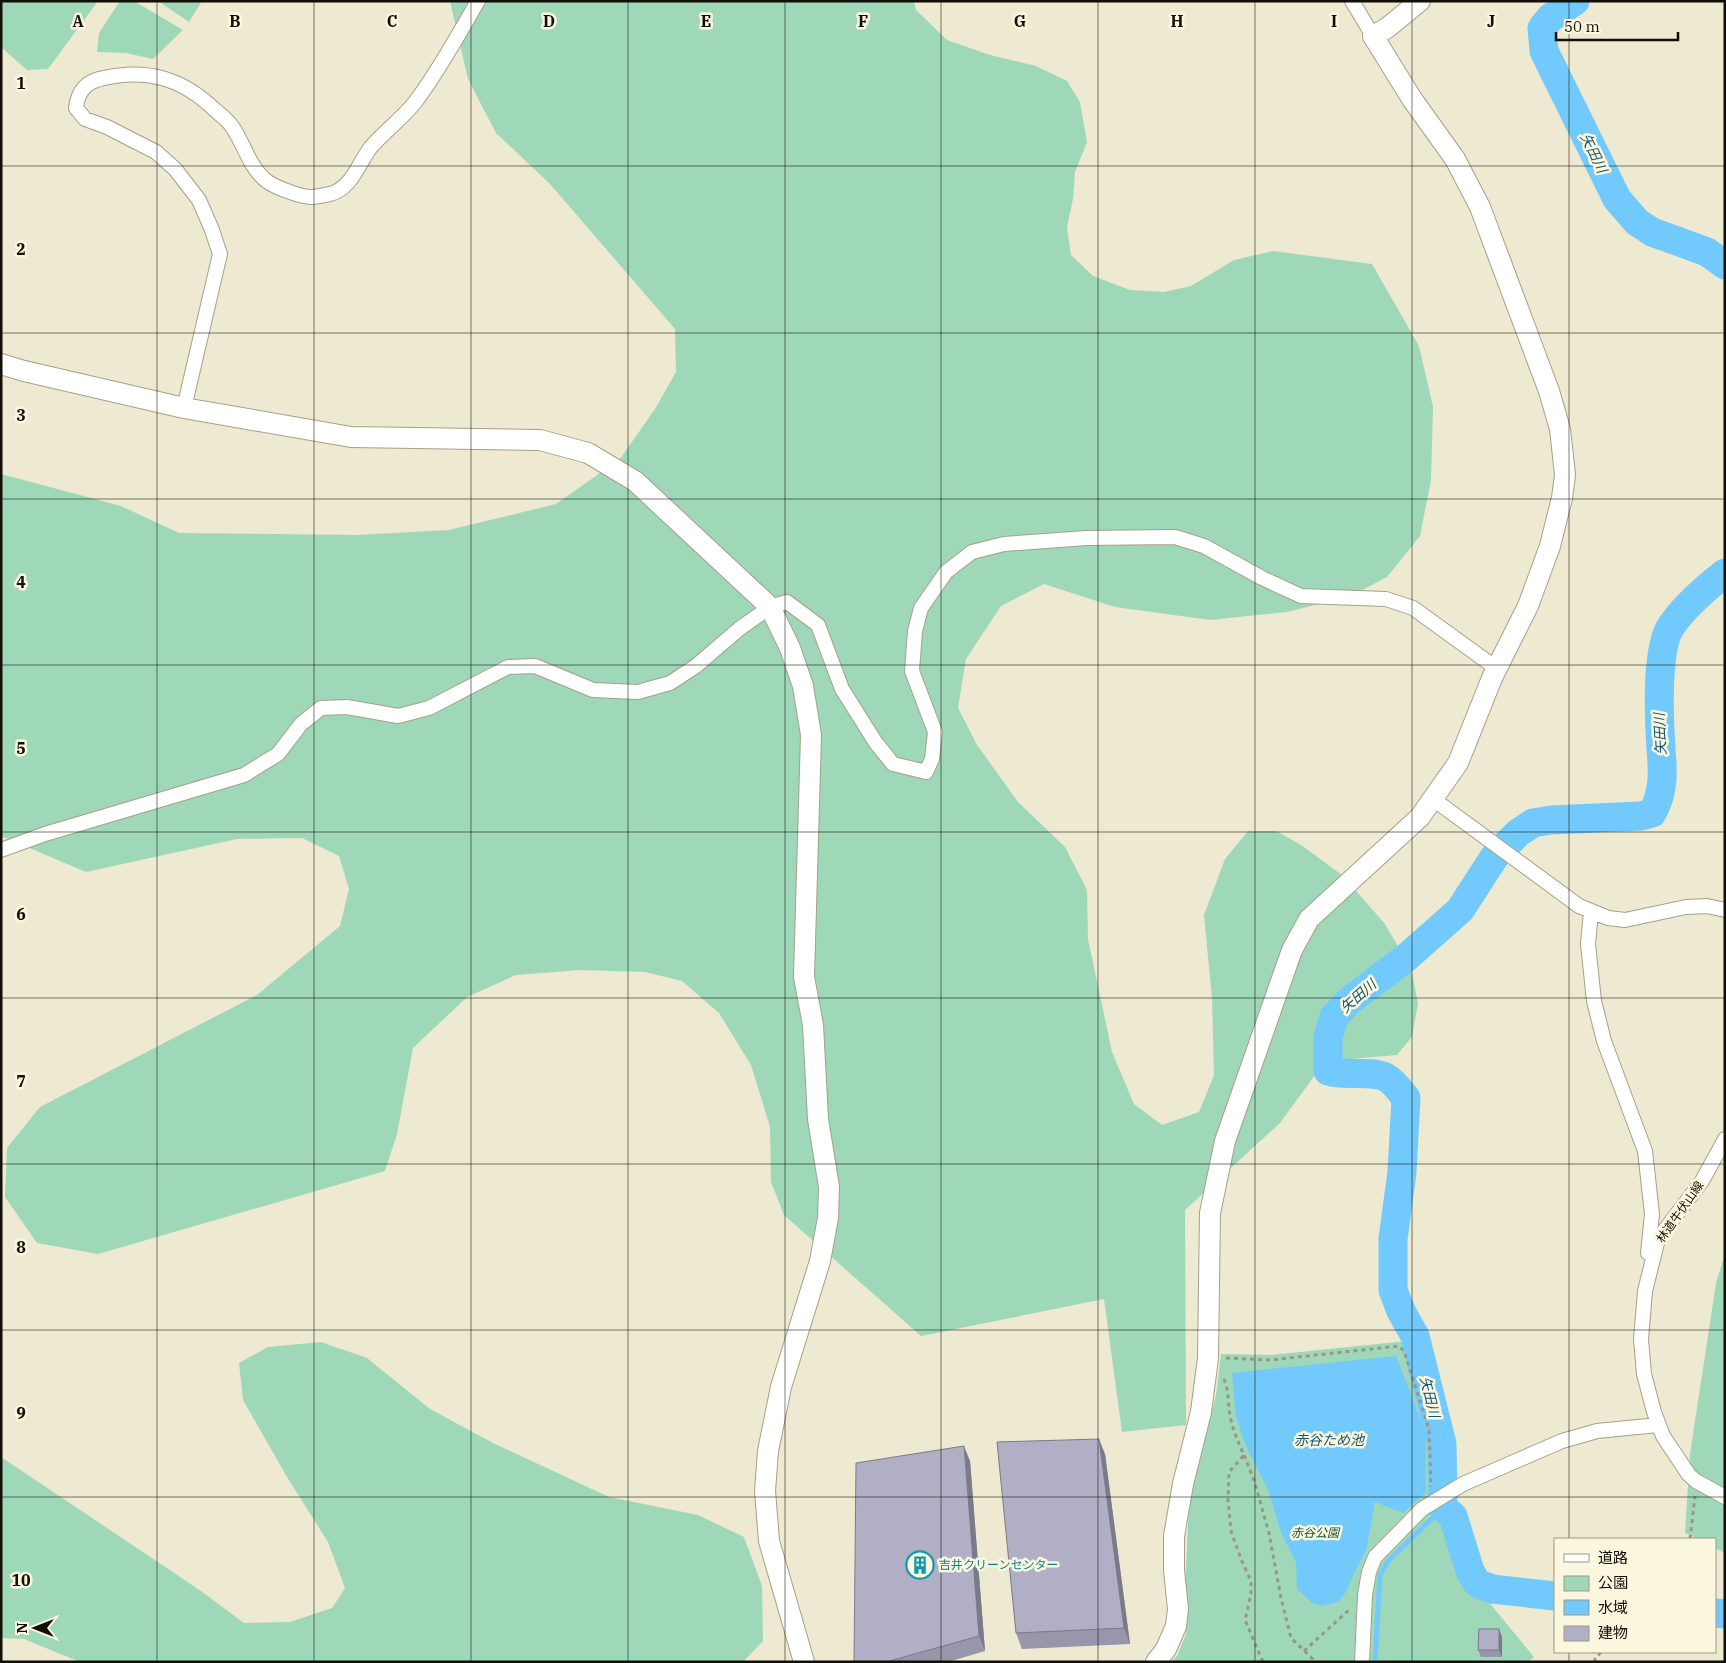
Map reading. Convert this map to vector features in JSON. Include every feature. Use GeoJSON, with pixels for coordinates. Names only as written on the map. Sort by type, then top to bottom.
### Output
{"type":"FeatureCollection","features":[{"type":"Feature","properties":{"kind":"street"},"geometry":{"type":"LineString","coordinates":[[184,408],[220,254],[199,200],[175,169],[156,152],[107,127],[85,120],[76,108],[77,97],[83,88],[94,80],[113,76],[158,76],[173,81],[200,95],[233,127],[253,166],[268,182],[289,191],[311,197],[331,194],[347,184],[371,148],[415,102],[448,56],[478,1]]}},
{"type":"Feature","properties":{"kind":"street"},"geometry":{"type":"LineString","coordinates":[[1156,1662],[1166,1649],[1176,1626],[1178,1609],[1174,1570],[1174,1536],[1183,1484],[1201,1412],[1208,1358],[1210,1213],[1225,1141],[1292,950],[1309,919],[1420,817],[1458,764],[1496,668],[1528,606],[1550,546],[1562,498],[1565,475],[1560,429],[1549,391],[1480,207],[1455,159],[1412,99],[1352,1]]}},
{"type":"Feature","properties":{"kind":"street"},"geometry":{"type":"LineString","coordinates":[[1373,36],[1387,28],[1420,1]]}},
{"type":"Feature","properties":{"kind":"street"},"geometry":{"type":"LineString","coordinates":[[1,364],[184,408],[351,437],[540,440],[588,452],[635,481],[770,607],[790,648],[802,686],[811,735],[804,977],[813,1025],[818,1119],[829,1187],[828,1218],[820,1261],[781,1387],[768,1451],[764,1491],[770,1541],[804,1662]]}},
{"type":"Feature","properties":{"kind":"street"},"geometry":{"type":"LineString","coordinates":[[1,850],[45,834],[244,775],[278,754],[301,724],[321,708],[347,707],[398,716],[429,708],[508,667],[535,666],[593,690],[638,692],[670,683],[696,666],[739,629],[770,607],[787,602],[818,625],[842,689],[876,742],[893,764],[926,772],[932,759],[935,732],[912,671],[916,631],[921,608],[946,572],[972,552],[1004,544],[1086,538],[1175,536],[1204,546],[1262,578],[1300,596],[1386,599],[1413,608],[1496,668]]}},
{"type":"Feature","properties":{"kind":"street"},"geometry":{"type":"LineString","coordinates":[[1433,799],[1579,906],[1591,912],[1608,918],[1625,920],[1686,907],[1707,906],[1725,910]]}},
{"type":"Feature","properties":{"kind":"street"},"geometry":{"type":"LineString","coordinates":[[1591,912],[1588,944],[1594,1001],[1604,1041],[1646,1151],[1652,1214],[1648,1256],[1652,1264]]}},
{"type":"Feature","properties":{"kind":"street","name":"林道牛伏山線"},"geometry":{"type":"LineString","coordinates":[[1725,1139],[1702,1181],[1658,1240],[1645,1291],[1641,1339],[1644,1374],[1654,1412],[1663,1436],[1689,1475],[1725,1497]]}},
{"type":"Feature","properties":{"kind":"street"},"geometry":{"type":"LineString","coordinates":[[1362,1662],[1365,1595],[1369,1572],[1376,1557],[1422,1509],[1462,1484],[1562,1441],[1597,1431],[1658,1425]]}},
{"type":"Feature","properties":{"kind":"path"},"geometry":{"type":"LineString","coordinates":[[1208,1358],[1270,1360],[1399,1346],[1404,1351],[1429,1429],[1432,1501]]}},
{"type":"Feature","properties":{"kind":"path"},"geometry":{"type":"LineString","coordinates":[[1227,1386],[1230,1417],[1236,1438],[1254,1480],[1268,1533],[1291,1638],[1316,1662]]}},
{"type":"Feature","properties":{"kind":"path"},"geometry":{"type":"LineString","coordinates":[[1244,1455],[1229,1472],[1228,1500],[1231,1531],[1251,1581],[1251,1594],[1245,1620],[1263,1662]]}},
{"type":"Feature","properties":{"kind":"path"},"geometry":{"type":"LineString","coordinates":[[1690,1538],[1696,1481]]}},
{"type":"Feature","properties":{"kind":"path"},"geometry":{"type":"LineString","coordinates":[[1304,1651],[1365,1595]]}},
{"type":"Feature","properties":{"kind":"green space"},"geometry":{"type":"Polygon","coordinates":[[[1,1],[98,1],[48,69],[27,70],[1,47],[1,1]]]}},
{"type":"Feature","properties":{"kind":"green space"},"geometry":{"type":"Polygon","coordinates":[[[120,1],[134,1],[183,30],[153,59],[126,53],[97,52],[99,33],[120,1]]]}},
{"type":"Feature","properties":{"kind":"green space"},"geometry":{"type":"Polygon","coordinates":[[[158,1],[202,1],[189,22],[158,1]]]}},
{"type":"Feature","properties":{"kind":"green space"},"geometry":{"type":"Polygon","coordinates":[[[450,1],[914,1],[916,10],[947,40],[990,55],[1036,66],[1067,81],[1080,102],[1087,142],[1075,172],[1073,199],[1067,227],[1071,255],[1093,276],[1130,290],[1164,292],[1191,286],[1234,260],[1273,251],[1372,264],[1419,346],[1433,407],[1431,480],[1420,536],[1387,577],[1351,596],[1287,612],[1210,620],[1115,607],[1044,584],[1001,606],[966,659],[958,708],[977,745],[1018,802],[1065,847],[1087,890],[1088,939],[1112,1052],[1134,1104],[1162,1125],[1199,1112],[1214,1075],[1212,998],[1204,915],[1225,859],[1248,831],[1276,831],[1301,845],[1342,875],[1385,924],[1411,969],[1418,1003],[1412,1037],[1397,1055],[1351,1059],[1315,1075],[1280,1123],[1185,1210],[1186,1425],[1122,1432],[1104,1299],[921,1336],[784,1215],[771,1182],[770,1127],[751,1065],[719,1013],[682,981],[645,972],[580,970],[516,975],[467,997],[413,1048],[397,1134],[385,1171],[98,1254],[37,1243],[5,1197],[7,1148],[40,1107],[257,995],[340,926],[349,889],[339,856],[302,838],[237,839],[86,872],[1,836],[1,474],[121,506],[179,533],[357,535],[449,530],[556,504],[620,459],[655,409],[676,372],[675,329],[550,184],[496,133],[468,79],[450,1]]]}},
{"type":"Feature","properties":{"kind":"green space"},"geometry":{"type":"Polygon","coordinates":[[[1725,1254],[1725,1553],[1716,1548],[1716,1538],[1696,1538],[1685,1533],[1690,1454],[1716,1283],[1725,1254]]]}},
{"type":"Feature","properties":{"kind":"green space","name":"赤谷公園"},"geometry":{"type":"Polygon","coordinates":[[[1407,1341],[1432,1421],[1435,1491],[1459,1549],[1464,1572],[1534,1657],[1528,1662],[1171,1662],[1177,1656],[1186,1634],[1185,1587],[1189,1504],[1216,1395],[1221,1354],[1269,1355],[1407,1341]]]}},
{"type":"Feature","properties":{"kind":"green space"},"geometry":{"type":"Polygon","coordinates":[[[321,1342],[367,1358],[430,1409],[493,1443],[609,1497],[698,1515],[744,1537],[762,1586],[763,1641],[743,1662],[80,1662],[24,1639],[1,1638],[1,1457],[201,1591],[244,1623],[290,1622],[332,1608],[345,1588],[328,1542],[287,1477],[243,1400],[239,1363],[268,1347],[321,1342]]]}},
{"type":"Feature","properties":{"kind":"water","name":"赤谷ため池"},"geometry":{"type":"Polygon","coordinates":[[[1396,1356],[1426,1433],[1426,1492],[1403,1513],[1375,1502],[1366,1551],[1346,1592],[1338,1602],[1321,1606],[1312,1603],[1297,1589],[1296,1562],[1282,1535],[1269,1492],[1245,1444],[1236,1416],[1232,1373],[1396,1356]]]}},
{"type":"Feature","properties":{"kind":"building"},"geometry":{"type":"Polygon","coordinates":[[[1099,1439],[1124,1628],[1016,1633],[997,1442],[1099,1439]]]}},
{"type":"Feature","properties":{"kind":"building","name":"吉井クリーンセンター"},"geometry":{"type":"Polygon","coordinates":[[[964,1446],[979,1636],[886,1662],[854,1662],[856,1463],[964,1446]]]}},
{"type":"Feature","properties":{"kind":"building"},"geometry":{"type":"Polygon","coordinates":[[[1479,1629],[1499,1629],[1499,1650],[1478,1650],[1479,1629]]]}},
{"type":"Feature","properties":{"kind":"waterway","name":"矢田川"},"geometry":{"type":"LineString","coordinates":[[1575,1],[1550,18],[1542,28],[1544,51],[1617,199],[1637,222],[1652,232],[1707,252],[1725,265]]}},
{"type":"Feature","properties":{"kind":"waterway","name":"矢田川"},"geometry":{"type":"LineString","coordinates":[[1554,1596],[1492,1589],[1477,1583],[1470,1571],[1453,1516],[1443,1508],[1442,1444],[1415,1336],[1401,1311],[1393,1290],[1393,1239],[1402,1172],[1406,1098],[1392,1082],[1381,1075],[1328,1071],[1328,1037],[1334,1017],[1349,1001],[1407,957],[1460,910],[1495,856],[1518,833],[1533,823],[1551,820],[1641,816],[1652,813],[1659,798],[1662,782],[1660,669],[1666,639],[1670,628],[1681,613],[1725,573]]}},
{"type":"Feature","properties":{"kind":"waterway"},"geometry":{"type":"LineString","coordinates":[[1375,1662],[1380,1575],[1388,1561],[1443,1508]]}},
{"type":"Feature","properties":{"kind":"waterway","name":"矢田川"},"geometry":{"type":"LineString","coordinates":[[1716,1613],[1725,1614]]}},
{"type":"Feature","properties":{"kind":"place","name":"吉井クリーンセンター"},"geometry":{"type":"Point","coordinates":[920,1565]}}]}
